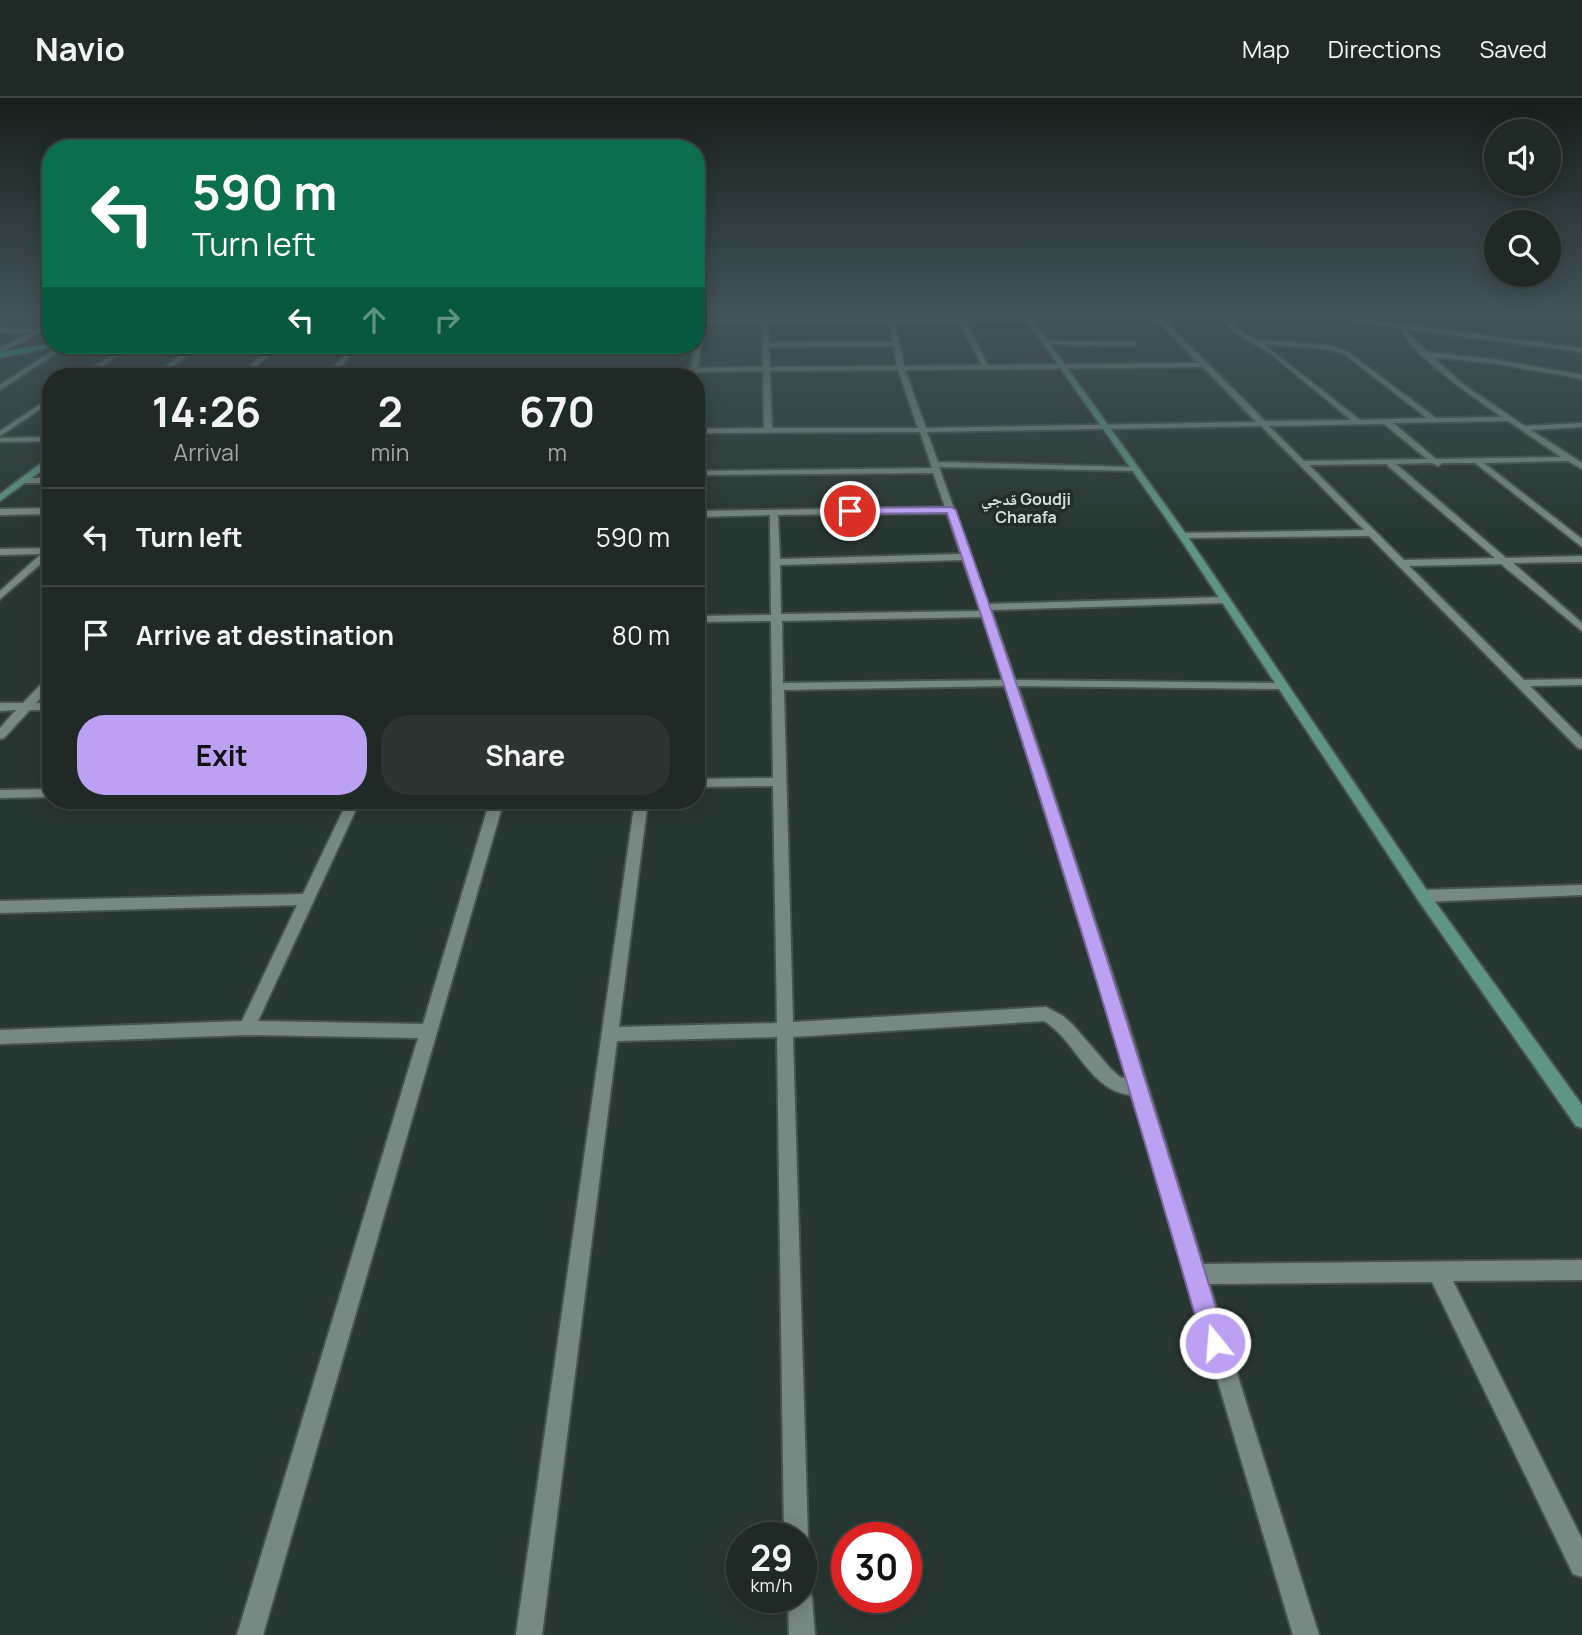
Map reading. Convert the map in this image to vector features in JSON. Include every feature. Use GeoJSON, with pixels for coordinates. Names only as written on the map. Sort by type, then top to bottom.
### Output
{"type":"FeatureCollection","features":[{"type":"Feature","properties":{"kind":"main road"},"geometry":{"type":"LineString","coordinates":[[1077,388],[1136,468],[1280,687],[1423,896],[1582,1120]]}},
{"type":"Feature","properties":{"kind":"main road"},"geometry":{"type":"LineString","coordinates":[[0,498],[42,467]]}},
{"type":"Feature","properties":{"kind":"street"},"geometry":{"type":"LineString","coordinates":[[767,388],[768,430]]}},
{"type":"Feature","properties":{"kind":"street"},"geometry":{"type":"LineString","coordinates":[[908,388],[1011,682],[1139,1087],[1306,1635]]}},
{"type":"Feature","properties":{"kind":"street"},"geometry":{"type":"LineString","coordinates":[[1228,388],[1582,745]]}},
{"type":"Feature","properties":{"kind":"street"},"geometry":{"type":"LineString","coordinates":[[1314,388],[1357,421]]}},
{"type":"Feature","properties":{"kind":"street"},"geometry":{"type":"LineString","coordinates":[[1392,388],[1434,420]]}},
{"type":"Feature","properties":{"kind":"street"},"geometry":{"type":"LineString","coordinates":[[1465,388],[1582,467]]}},
{"type":"Feature","properties":{"kind":"street"},"geometry":{"type":"LineString","coordinates":[[0,437],[42,407]]}},
{"type":"Feature","properties":{"kind":"street"},"geometry":{"type":"LineString","coordinates":[[705,431],[924,430],[1510,419]]}},
{"type":"Feature","properties":{"kind":"street"},"geometry":{"type":"LineString","coordinates":[[1385,421],[1438,464]]}},
{"type":"Feature","properties":{"kind":"street"},"geometry":{"type":"LineString","coordinates":[[1524,428],[1582,425]]}},
{"type":"Feature","properties":{"kind":"street"},"geometry":{"type":"LineString","coordinates":[[0,437],[42,439]]}},
{"type":"Feature","properties":{"kind":"street"},"geometry":{"type":"LineString","coordinates":[[1303,463],[1438,464],[1570,459]]}},
{"type":"Feature","properties":{"kind":"street"},"geometry":{"type":"LineString","coordinates":[[1479,463],[1582,544]]}},
{"type":"Feature","properties":{"kind":"street"},"geometry":{"type":"LineString","coordinates":[[1391,464],[1582,628]]}},
{"type":"Feature","properties":{"kind":"street"},"geometry":{"type":"LineString","coordinates":[[705,473],[937,467],[1136,468]]}},
{"type":"Feature","properties":{"kind":"street"},"geometry":{"type":"LineString","coordinates":[[23,481],[42,480]]}},
{"type":"Feature","properties":{"kind":"street"},"geometry":{"type":"LineString","coordinates":[[705,514],[951,510]]}},
{"type":"Feature","properties":{"kind":"street"},"geometry":{"type":"LineString","coordinates":[[0,512],[42,512]]}},
{"type":"Feature","properties":{"kind":"street"},"geometry":{"type":"LineString","coordinates":[[774,513],[796,1522]]}},
{"type":"Feature","properties":{"kind":"street"},"geometry":{"type":"LineString","coordinates":[[1182,536],[1369,533]]}},
{"type":"Feature","properties":{"kind":"street"},"geometry":{"type":"LineString","coordinates":[[0,552],[42,551]]}},
{"type":"Feature","properties":{"kind":"street"},"geometry":{"type":"LineString","coordinates":[[775,562],[967,557]]}},
{"type":"Feature","properties":{"kind":"street"},"geometry":{"type":"LineString","coordinates":[[0,596],[42,558]]}},
{"type":"Feature","properties":{"kind":"street"},"geometry":{"type":"LineString","coordinates":[[1400,563],[1582,559]]}},
{"type":"Feature","properties":{"kind":"street"},"geometry":{"type":"LineString","coordinates":[[705,620],[1224,600]]}},
{"type":"Feature","properties":{"kind":"street"},"geometry":{"type":"LineString","coordinates":[[777,687],[1011,682],[1280,687]]}},
{"type":"Feature","properties":{"kind":"street"},"geometry":{"type":"LineString","coordinates":[[1521,683],[1582,682]]}},
{"type":"Feature","properties":{"kind":"street"},"geometry":{"type":"LineString","coordinates":[[0,735],[42,690]]}},
{"type":"Feature","properties":{"kind":"street"},"geometry":{"type":"LineString","coordinates":[[0,707],[42,706]]}},
{"type":"Feature","properties":{"kind":"street"},"geometry":{"type":"LineString","coordinates":[[705,783],[778,782]]}},
{"type":"Feature","properties":{"kind":"street"},"geometry":{"type":"LineString","coordinates":[[0,794],[42,793]]}},
{"type":"Feature","properties":{"kind":"street"},"geometry":{"type":"LineString","coordinates":[[247,1028],[349,809]]}},
{"type":"Feature","properties":{"kind":"street"},"geometry":{"type":"LineString","coordinates":[[250,1635],[493,809]]}},
{"type":"Feature","properties":{"kind":"street"},"geometry":{"type":"LineString","coordinates":[[529,1635],[639,809]]}},
{"type":"Feature","properties":{"kind":"street"},"geometry":{"type":"LineString","coordinates":[[1423,896],[1582,890]]}},
{"type":"Feature","properties":{"kind":"street"},"geometry":{"type":"LineString","coordinates":[[0,906],[306,899]]}},
{"type":"Feature","properties":{"kind":"street"},"geometry":{"type":"LineString","coordinates":[[610,1034],[786,1030],[1046,1014],[1067,1027],[1111,1081],[1122,1086],[1139,1087]]}},
{"type":"Feature","properties":{"kind":"street"},"geometry":{"type":"LineString","coordinates":[[0,1037],[247,1028],[428,1031]]}},
{"type":"Feature","properties":{"kind":"street"},"geometry":{"type":"LineString","coordinates":[[1195,1274],[1582,1270]]}},
{"type":"Feature","properties":{"kind":"street"},"geometry":{"type":"LineString","coordinates":[[1437,1271],[1582,1565]]}},
{"type":"Feature","properties":{"kind":"street"},"geometry":{"type":"LineString","coordinates":[[801,1613],[802,1635]]}},
{"type":"Feature","properties":{"kind":"district","name":"قدجي Goudji Charafa"},"geometry":{"type":"Point","coordinates":[1026,508]}},
{"type":"Feature","properties":{"kind":"route"},"geometry":{"type":"LineString","coordinates":[[850,511],[951,510],[1011,682],[1113,1000],[1215,1343]]}}]}
